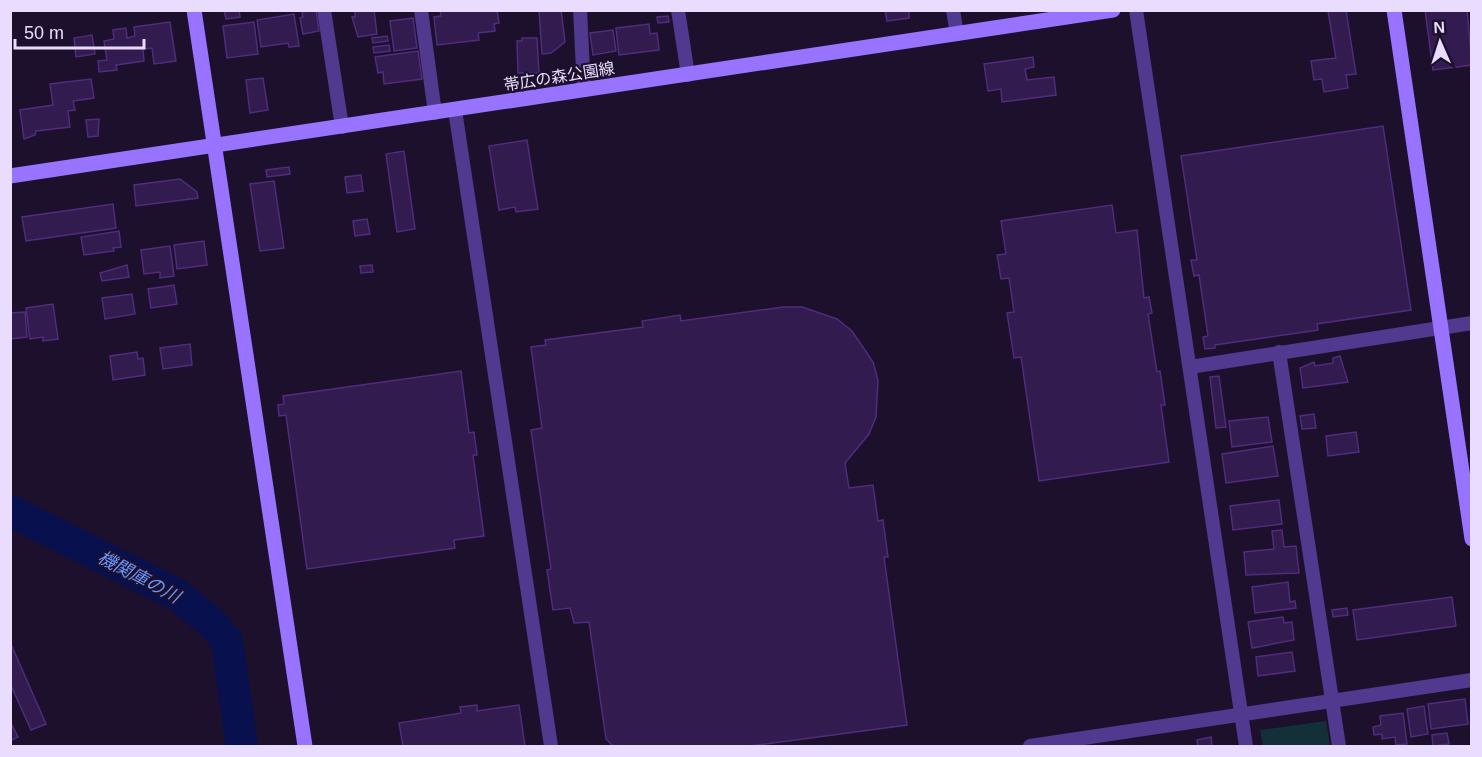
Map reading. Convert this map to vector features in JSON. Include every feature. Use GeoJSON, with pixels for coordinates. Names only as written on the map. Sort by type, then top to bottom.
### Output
{"type":"FeatureCollection","features":[{"type":"Feature","properties":{"kind":"street"},"geometry":{"type":"LineString","coordinates":[[194,10],[305,747]]}},
{"type":"Feature","properties":{"kind":"street"},"geometry":{"type":"LineString","coordinates":[[324,10],[342,127]]}},
{"type":"Feature","properties":{"kind":"street"},"geometry":{"type":"LineString","coordinates":[[421,10],[435,113]]}},
{"type":"Feature","properties":{"kind":"street"},"geometry":{"type":"LineString","coordinates":[[580,10],[584,90]]}},
{"type":"Feature","properties":{"kind":"street"},"geometry":{"type":"LineString","coordinates":[[678,10],[688,75]]}},
{"type":"Feature","properties":{"kind":"street"},"geometry":{"type":"LineString","coordinates":[[953,10],[957,34]]}},
{"type":"Feature","properties":{"kind":"street","name":"帯広の森公園線"},"geometry":{"type":"LineString","coordinates":[[10,176],[957,34],[1049,15],[1113,10]]}},
{"type":"Feature","properties":{"kind":"street"},"geometry":{"type":"LineString","coordinates":[[1136,10],[1246,747]]}},
{"type":"Feature","properties":{"kind":"street"},"geometry":{"type":"LineString","coordinates":[[1394,10],[1472,539]]}},
{"type":"Feature","properties":{"kind":"street"},"geometry":{"type":"LineString","coordinates":[[455,110],[551,747]]}},
{"type":"Feature","properties":{"kind":"street"},"geometry":{"type":"LineString","coordinates":[[1190,367],[1472,323]]}},
{"type":"Feature","properties":{"kind":"street"},"geometry":{"type":"LineString","coordinates":[[1279,352],[1339,747]]}},
{"type":"Feature","properties":{"kind":"street"},"geometry":{"type":"LineString","coordinates":[[1030,747],[1472,680]]}},
{"type":"Feature","properties":{"kind":"shaded area"},"geometry":{"type":"Polygon","coordinates":[[[1326,721],[1330,746],[1263,746],[1260,730],[1326,721]]]}},
{"type":"Feature","properties":{"kind":"building"},"geometry":{"type":"Polygon","coordinates":[[[224,10],[239,10],[240,17],[226,19],[224,10]]]}},
{"type":"Feature","properties":{"kind":"building"},"geometry":{"type":"Polygon","coordinates":[[[316,10],[319,31],[303,34],[300,18],[303,17],[302,12],[316,10]]]}},
{"type":"Feature","properties":{"kind":"building"},"geometry":{"type":"Polygon","coordinates":[[[355,10],[374,10],[377,34],[358,37],[352,17],[355,17],[355,10]]]}},
{"type":"Feature","properties":{"kind":"building"},"geometry":{"type":"Polygon","coordinates":[[[440,10],[497,10],[499,23],[494,24],[495,31],[478,33],[479,40],[437,45],[434,17],[441,16],[440,10]]]}},
{"type":"Feature","properties":{"kind":"building"},"geometry":{"type":"Polygon","coordinates":[[[539,10],[561,10],[565,42],[551,53],[542,54],[539,10]]]}},
{"type":"Feature","properties":{"kind":"building"},"geometry":{"type":"Polygon","coordinates":[[[885,10],[909,10],[909,18],[887,21],[885,10]]]}},
{"type":"Feature","properties":{"kind":"building"},"geometry":{"type":"Polygon","coordinates":[[[1346,10],[1356,74],[1346,75],[1348,88],[1324,92],[1322,79],[1314,80],[1311,61],[1336,58],[1328,11],[1346,10]]]}},
{"type":"Feature","properties":{"kind":"building"},"geometry":{"type":"Polygon","coordinates":[[[1425,10],[1467,10],[1472,65],[1433,70],[1425,10]]]}},
{"type":"Feature","properties":{"kind":"building"},"geometry":{"type":"Polygon","coordinates":[[[294,14],[299,46],[289,47],[288,43],[261,47],[257,20],[294,14]]]}},
{"type":"Feature","properties":{"kind":"building"},"geometry":{"type":"Polygon","coordinates":[[[668,16],[669,22],[658,23],[657,17],[668,16]]]}},
{"type":"Feature","properties":{"kind":"building"},"geometry":{"type":"Polygon","coordinates":[[[413,18],[417,48],[394,51],[390,21],[413,18]]]}},
{"type":"Feature","properties":{"kind":"building"},"geometry":{"type":"Polygon","coordinates":[[[170,22],[176,61],[154,64],[152,48],[143,49],[144,61],[116,65],[117,70],[99,72],[98,61],[107,60],[104,41],[114,39],[113,30],[126,28],[127,38],[135,36],[134,27],[170,22]]]}},
{"type":"Feature","properties":{"kind":"building"},"geometry":{"type":"Polygon","coordinates":[[[254,22],[258,54],[227,58],[223,26],[254,22]]]}},
{"type":"Feature","properties":{"kind":"building"},"geometry":{"type":"Polygon","coordinates":[[[649,24],[650,34],[657,33],[659,50],[619,55],[616,28],[649,24]]]}},
{"type":"Feature","properties":{"kind":"building"},"geometry":{"type":"Polygon","coordinates":[[[613,30],[616,51],[593,55],[590,33],[613,30]]]}},
{"type":"Feature","properties":{"kind":"building"},"geometry":{"type":"Polygon","coordinates":[[[92,35],[95,54],[76,57],[74,38],[92,35]]]}},
{"type":"Feature","properties":{"kind":"building"},"geometry":{"type":"Polygon","coordinates":[[[387,36],[388,41],[373,43],[372,38],[387,36]]]}},
{"type":"Feature","properties":{"kind":"building"},"geometry":{"type":"Polygon","coordinates":[[[522,38],[537,38],[539,73],[518,73],[517,41],[522,41],[522,38]]]}},
{"type":"Feature","properties":{"kind":"building"},"geometry":{"type":"Polygon","coordinates":[[[389,45],[390,51],[374,53],[373,47],[389,45]]]}},
{"type":"Feature","properties":{"kind":"building"},"geometry":{"type":"Polygon","coordinates":[[[418,51],[422,79],[384,84],[383,72],[378,73],[375,57],[418,51]]]}},
{"type":"Feature","properties":{"kind":"building"},"geometry":{"type":"Polygon","coordinates":[[[1033,57],[1034,67],[1025,69],[1027,80],[1054,77],[1056,95],[1002,102],[1001,89],[988,91],[984,64],[1033,57]]]}},
{"type":"Feature","properties":{"kind":"building"},"geometry":{"type":"Polygon","coordinates":[[[263,78],[268,110],[250,113],[246,80],[263,78]]]}},
{"type":"Feature","properties":{"kind":"building"},"geometry":{"type":"Polygon","coordinates":[[[91,79],[94,98],[73,101],[75,110],[68,111],[70,127],[36,131],[35,135],[24,139],[20,110],[53,105],[50,84],[91,79]]]}},
{"type":"Feature","properties":{"kind":"building"},"geometry":{"type":"Polygon","coordinates":[[[99,119],[98,136],[88,137],[86,120],[99,119]]]}},
{"type":"Feature","properties":{"kind":"building"},"geometry":{"type":"Polygon","coordinates":[[[1383,126],[1411,310],[1317,324],[1318,330],[1215,345],[1215,348],[1205,349],[1203,337],[1208,336],[1199,275],[1194,276],[1191,260],[1197,260],[1181,156],[1383,126]]]}},
{"type":"Feature","properties":{"kind":"building"},"geometry":{"type":"Polygon","coordinates":[[[527,140],[538,209],[516,212],[515,207],[499,210],[489,146],[527,140]]]}},
{"type":"Feature","properties":{"kind":"building"},"geometry":{"type":"Polygon","coordinates":[[[404,151],[415,229],[397,232],[386,154],[404,151]]]}},
{"type":"Feature","properties":{"kind":"building"},"geometry":{"type":"Polygon","coordinates":[[[289,167],[290,174],[267,177],[266,170],[289,167]]]}},
{"type":"Feature","properties":{"kind":"building"},"geometry":{"type":"Polygon","coordinates":[[[361,175],[363,191],[347,193],[345,177],[361,175]]]}},
{"type":"Feature","properties":{"kind":"building"},"geometry":{"type":"Polygon","coordinates":[[[180,179],[197,192],[198,198],[136,206],[134,185],[180,179]]]}},
{"type":"Feature","properties":{"kind":"building"},"geometry":{"type":"Polygon","coordinates":[[[274,181],[284,248],[260,251],[250,184],[274,181]]]}},
{"type":"Feature","properties":{"kind":"building"},"geometry":{"type":"Polygon","coordinates":[[[113,204],[116,228],[26,241],[22,217],[113,204]]]}},
{"type":"Feature","properties":{"kind":"building"},"geometry":{"type":"Polygon","coordinates":[[[1112,205],[1116,233],[1137,230],[1144,298],[1149,297],[1152,313],[1148,314],[1157,372],[1160,371],[1165,405],[1161,405],[1169,462],[1039,481],[1021,357],[1014,358],[1007,313],[1014,312],[1009,278],[1001,279],[997,255],[1006,254],[1001,221],[1112,205]]]}},
{"type":"Feature","properties":{"kind":"building"},"geometry":{"type":"Polygon","coordinates":[[[367,219],[370,234],[355,236],[353,221],[367,219]]]}},
{"type":"Feature","properties":{"kind":"building"},"geometry":{"type":"Polygon","coordinates":[[[119,231],[121,247],[113,248],[114,251],[84,255],[81,237],[119,231]]]}},
{"type":"Feature","properties":{"kind":"building"},"geometry":{"type":"Polygon","coordinates":[[[204,241],[207,265],[177,269],[174,245],[204,241]]]}},
{"type":"Feature","properties":{"kind":"building"},"geometry":{"type":"Polygon","coordinates":[[[170,246],[174,276],[160,278],[160,272],[144,274],[141,250],[170,246]]]}},
{"type":"Feature","properties":{"kind":"building"},"geometry":{"type":"Polygon","coordinates":[[[127,265],[129,277],[102,281],[100,273],[127,265]]]}},
{"type":"Feature","properties":{"kind":"building"},"geometry":{"type":"Polygon","coordinates":[[[372,265],[373,272],[361,273],[360,266],[372,265]]]}},
{"type":"Feature","properties":{"kind":"building"},"geometry":{"type":"Polygon","coordinates":[[[174,285],[177,304],[151,308],[148,289],[174,285]]]}},
{"type":"Feature","properties":{"kind":"building"},"geometry":{"type":"Polygon","coordinates":[[[132,294],[135,314],[105,319],[102,298],[132,294]]]}},
{"type":"Feature","properties":{"kind":"building"},"geometry":{"type":"Polygon","coordinates":[[[53,304],[58,339],[43,341],[43,337],[30,339],[26,308],[53,304]]]}},
{"type":"Feature","properties":{"kind":"building"},"geometry":{"type":"Polygon","coordinates":[[[783,307],[802,307],[837,319],[852,331],[873,362],[878,380],[876,417],[869,434],[845,463],[849,488],[873,485],[878,521],[883,520],[888,557],[884,557],[907,725],[750,746],[613,746],[606,739],[589,622],[574,623],[570,608],[553,610],[547,570],[551,569],[531,430],[542,428],[531,347],[546,345],[545,340],[643,327],[642,321],[680,315],[681,321],[783,307]]]}},
{"type":"Feature","properties":{"kind":"building"},"geometry":{"type":"Polygon","coordinates":[[[25,312],[27,337],[10,339],[10,313],[25,312]]]}},
{"type":"Feature","properties":{"kind":"building"},"geometry":{"type":"Polygon","coordinates":[[[190,344],[192,365],[163,369],[160,348],[190,344]]]}},
{"type":"Feature","properties":{"kind":"building"},"geometry":{"type":"Polygon","coordinates":[[[137,352],[138,359],[143,358],[145,375],[113,380],[110,356],[137,352]]]}},
{"type":"Feature","properties":{"kind":"building"},"geometry":{"type":"Polygon","coordinates":[[[1340,356],[1348,382],[1303,388],[1300,368],[1314,362],[1315,366],[1333,363],[1333,358],[1340,356]]]}},
{"type":"Feature","properties":{"kind":"building"},"geometry":{"type":"Polygon","coordinates":[[[461,371],[469,433],[474,432],[477,455],[473,455],[484,536],[454,540],[455,548],[307,569],[286,415],[279,416],[278,405],[284,404],[283,396],[461,371]]]}},
{"type":"Feature","properties":{"kind":"building"},"geometry":{"type":"Polygon","coordinates":[[[1219,376],[1226,427],[1216,428],[1210,377],[1219,376]]]}},
{"type":"Feature","properties":{"kind":"building"},"geometry":{"type":"Polygon","coordinates":[[[1314,414],[1316,428],[1302,429],[1300,416],[1314,414]]]}},
{"type":"Feature","properties":{"kind":"building"},"geometry":{"type":"Polygon","coordinates":[[[1268,417],[1272,442],[1232,447],[1229,421],[1268,417]]]}},
{"type":"Feature","properties":{"kind":"building"},"geometry":{"type":"Polygon","coordinates":[[[1356,432],[1359,452],[1328,456],[1326,436],[1356,432]]]}},
{"type":"Feature","properties":{"kind":"building"},"geometry":{"type":"Polygon","coordinates":[[[1273,446],[1278,476],[1226,483],[1222,454],[1273,446]]]}},
{"type":"Feature","properties":{"kind":"building"},"geometry":{"type":"Polygon","coordinates":[[[1279,500],[1282,524],[1233,530],[1230,506],[1279,500]]]}},
{"type":"Feature","properties":{"kind":"building"},"geometry":{"type":"Polygon","coordinates":[[[1282,530],[1284,547],[1296,546],[1299,573],[1246,575],[1244,552],[1274,549],[1272,531],[1282,530]]]}},
{"type":"Feature","properties":{"kind":"building"},"geometry":{"type":"Polygon","coordinates":[[[1288,582],[1290,602],[1295,601],[1296,608],[1255,613],[1252,587],[1288,582]]]}},
{"type":"Feature","properties":{"kind":"building"},"geometry":{"type":"Polygon","coordinates":[[[1452,597],[1456,626],[1357,640],[1353,610],[1452,597]]]}},
{"type":"Feature","properties":{"kind":"building"},"geometry":{"type":"Polygon","coordinates":[[[1347,608],[1348,615],[1333,617],[1332,610],[1347,608]]]}},
{"type":"Feature","properties":{"kind":"building"},"geometry":{"type":"Polygon","coordinates":[[[1283,617],[1284,623],[1292,622],[1294,640],[1252,648],[1248,622],[1283,617]]]}},
{"type":"Feature","properties":{"kind":"building"},"geometry":{"type":"Polygon","coordinates":[[[10,642],[46,724],[31,730],[10,683],[10,642]]]}},
{"type":"Feature","properties":{"kind":"building"},"geometry":{"type":"Polygon","coordinates":[[[1292,652],[1295,671],[1258,676],[1256,657],[1292,652]]]}},
{"type":"Feature","properties":{"kind":"building"},"geometry":{"type":"Polygon","coordinates":[[[1465,699],[1468,724],[1431,729],[1428,704],[1465,699]]]}},
{"type":"Feature","properties":{"kind":"building"},"geometry":{"type":"Polygon","coordinates":[[[477,705],[477,711],[519,705],[525,746],[403,746],[399,723],[461,713],[460,707],[477,705]]]}},
{"type":"Feature","properties":{"kind":"building"},"geometry":{"type":"Polygon","coordinates":[[[1424,706],[1428,734],[1411,737],[1407,709],[1424,706]]]}},
{"type":"Feature","properties":{"kind":"building"},"geometry":{"type":"Polygon","coordinates":[[[1403,713],[1407,744],[1396,745],[1395,737],[1382,739],[1382,734],[1374,735],[1373,727],[1381,725],[1380,716],[1403,713]]]}},
{"type":"Feature","properties":{"kind":"building"},"geometry":{"type":"Polygon","coordinates":[[[10,721],[18,737],[10,741],[10,721]]]}},
{"type":"Feature","properties":{"kind":"building"},"geometry":{"type":"Polygon","coordinates":[[[1447,733],[1449,744],[1433,746],[1432,735],[1447,733]]]}},
{"type":"Feature","properties":{"kind":"building"},"geometry":{"type":"Polygon","coordinates":[[[1211,737],[1212,746],[1198,746],[1197,740],[1211,737]]]}},
{"type":"Feature","properties":{"kind":"waterway","name":"機関庫の川"},"geometry":{"type":"LineString","coordinates":[[10,511],[176,594],[211,622],[227,641],[242,746]]}}]}
